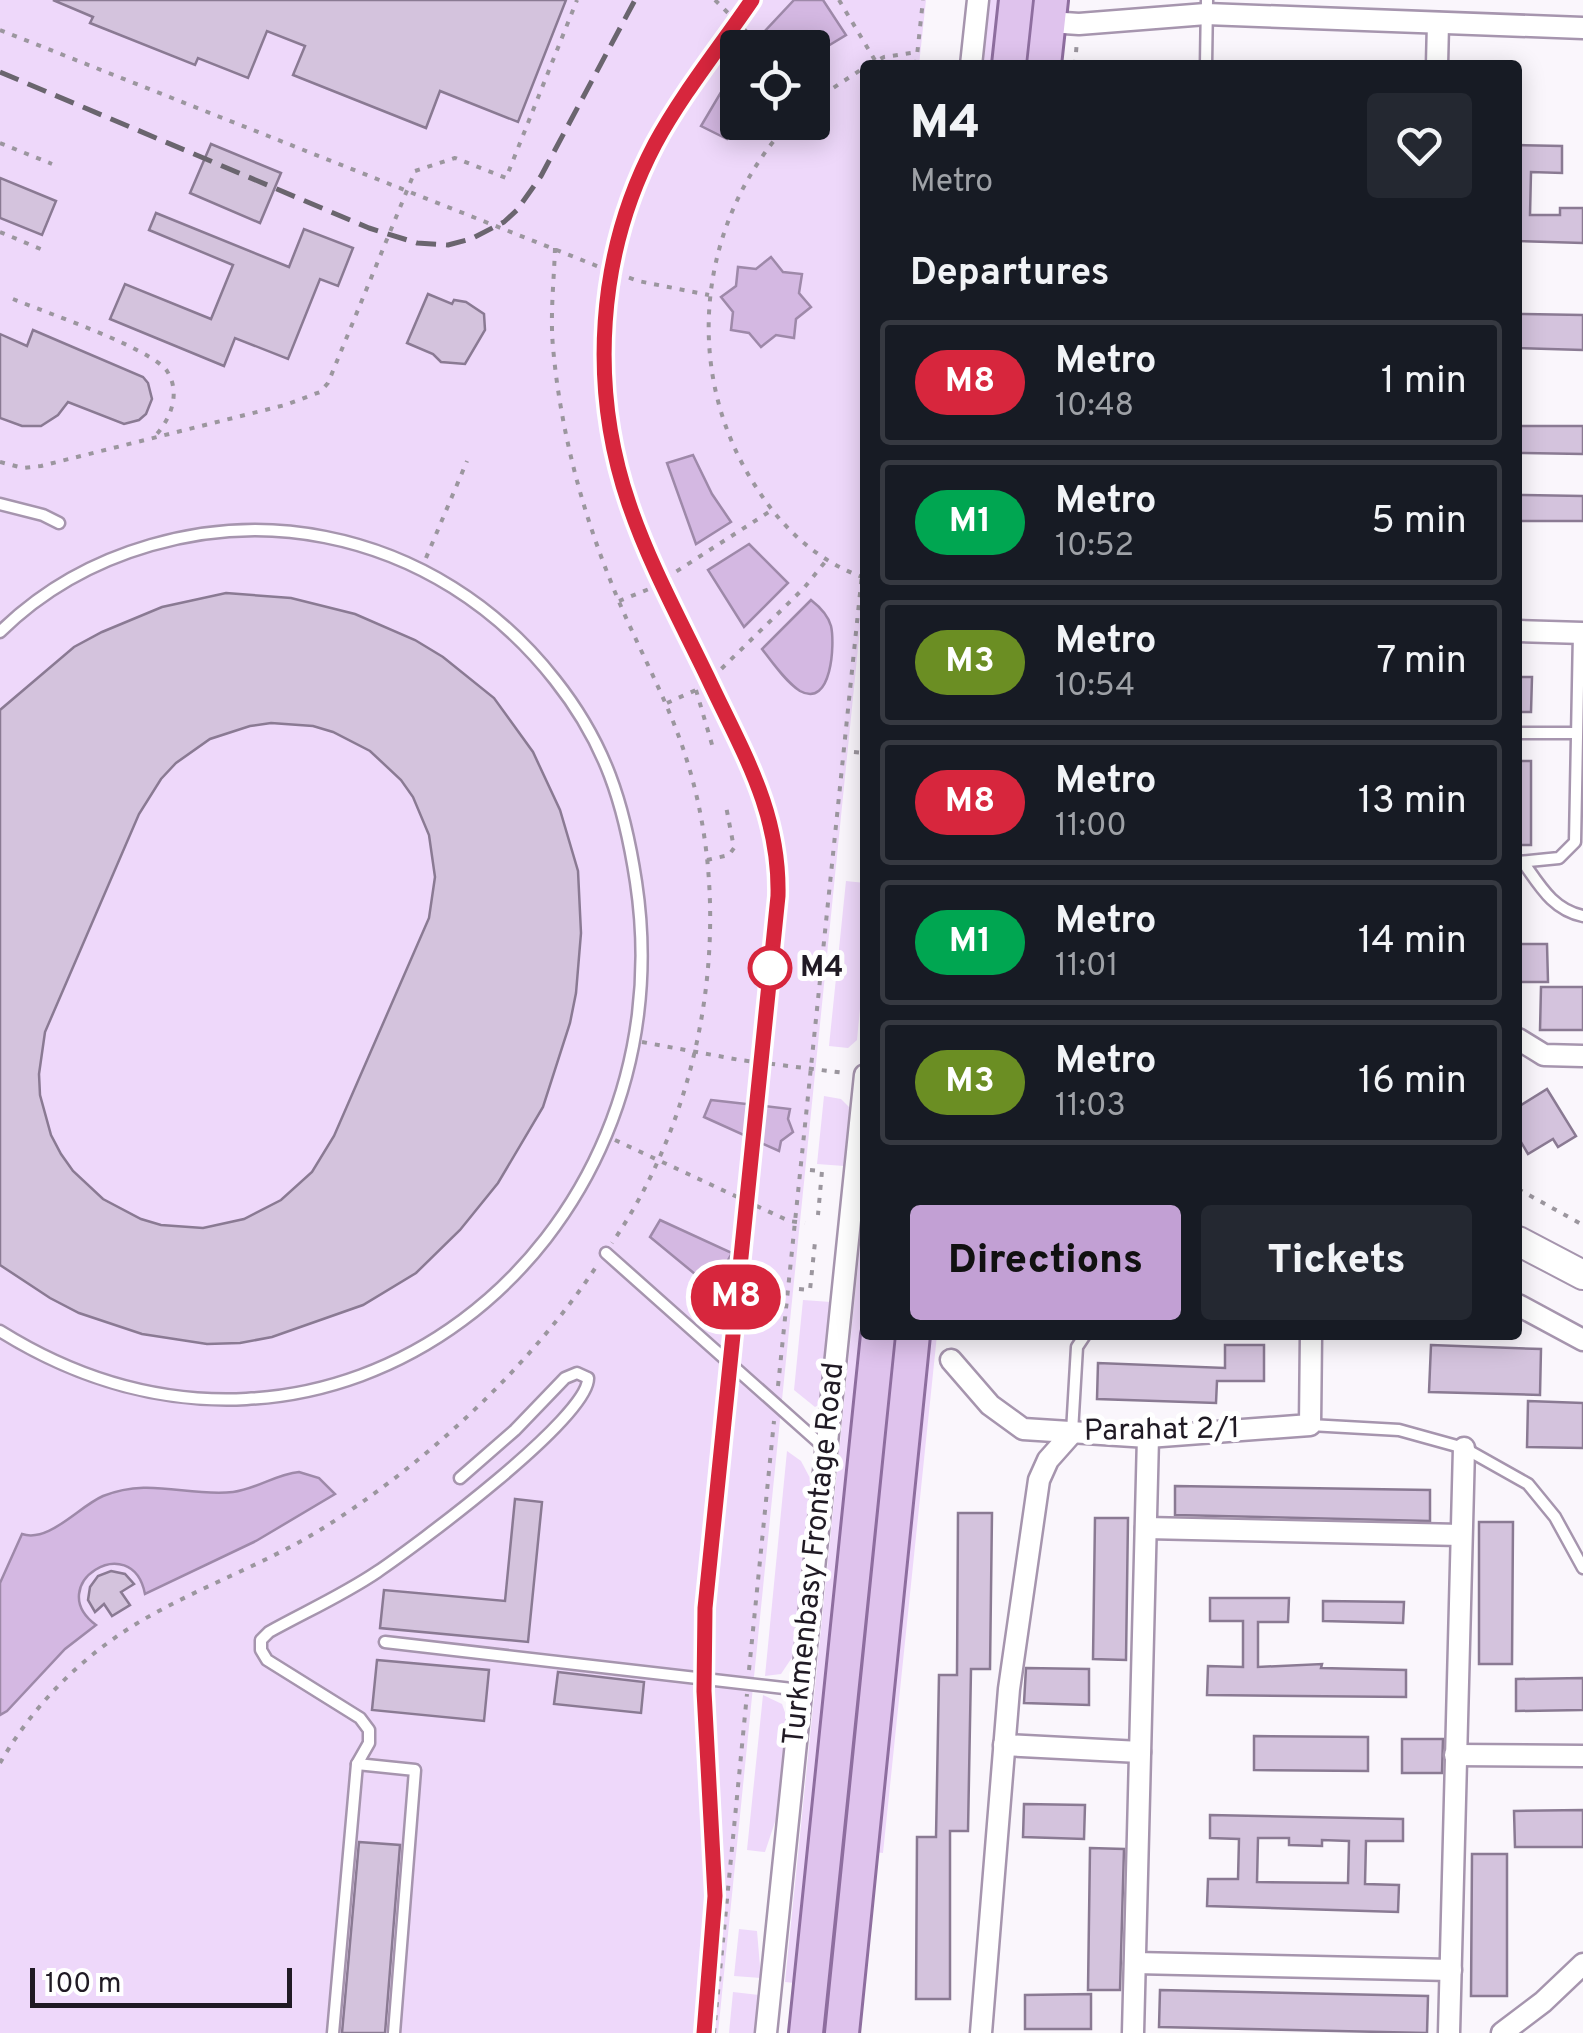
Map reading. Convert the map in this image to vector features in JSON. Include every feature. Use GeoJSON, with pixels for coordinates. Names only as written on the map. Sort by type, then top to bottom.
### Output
{"type":"FeatureCollection","features":[{"type":"Feature","properties":{"kind":"main road"},"geometry":{"type":"LineString","coordinates":[[1010,60],[1016,0]]}},
{"type":"Feature","properties":{"kind":"main road"},"geometry":{"type":"LineString","coordinates":[[1045,60],[1050,11]]}},
{"type":"Feature","properties":{"kind":"main road"},"geometry":{"type":"LineString","coordinates":[[806,2033],[877,1340]]}},
{"type":"Feature","properties":{"kind":"main road"},"geometry":{"type":"LineString","coordinates":[[842,2033],[912,1340]]}},
{"type":"Feature","properties":{"kind":"street"},"geometry":{"type":"LineString","coordinates":[[972,60],[978,0]]}},
{"type":"Feature","properties":{"kind":"street"},"geometry":{"type":"LineString","coordinates":[[1050,11],[1078,24],[1206,7],[1438,23],[1583,28]]}},
{"type":"Feature","properties":{"kind":"street"},"geometry":{"type":"LineString","coordinates":[[1437,60],[1438,23]]}},
{"type":"Feature","properties":{"kind":"street"},"geometry":{"type":"LineString","coordinates":[[1522,632],[1581,633]]}},
{"type":"Feature","properties":{"kind":"street"},"geometry":{"type":"LineString","coordinates":[[1522,1041],[1544,1055],[1583,1056]]}},
{"type":"Feature","properties":{"kind":"street","name":"Turkmenbasy Frontage Road"},"geometry":{"type":"LineString","coordinates":[[766,2033],[860,1123]]}},
{"type":"Feature","properties":{"kind":"street"},"geometry":{"type":"LineString","coordinates":[[1522,1243],[1583,1275]]}},
{"type":"Feature","properties":{"kind":"street"},"geometry":{"type":"LineString","coordinates":[[1522,1307],[1583,1340]]}},
{"type":"Feature","properties":{"kind":"street"},"geometry":{"type":"LineString","coordinates":[[1310,1425],[1311,1340]]}},
{"type":"Feature","properties":{"kind":"street","name":"Parahat 2/1"},"geometry":{"type":"LineString","coordinates":[[951,1360],[990,1405],[1023,1429],[1148,1437],[1310,1425]]}},
{"type":"Feature","properties":{"kind":"street"},"geometry":{"type":"LineString","coordinates":[[981,2033],[1004,1746],[1039,1480],[1048,1460],[1072,1433]]}},
{"type":"Feature","properties":{"kind":"street"},"geometry":{"type":"LineString","coordinates":[[1133,2033],[1148,1437]]}},
{"type":"Feature","properties":{"kind":"street"},"geometry":{"type":"LineString","coordinates":[[1449,2033],[1464,1448]]}},
{"type":"Feature","properties":{"kind":"street"},"geometry":{"type":"LineString","coordinates":[[1146,1528],[1461,1535]]}},
{"type":"Feature","properties":{"kind":"street"},"geometry":{"type":"LineString","coordinates":[[1004,1746],[1140,1752]]}},
{"type":"Feature","properties":{"kind":"street"},"geometry":{"type":"LineString","coordinates":[[1454,1755],[1583,1756]]}},
{"type":"Feature","properties":{"kind":"street"},"geometry":{"type":"LineString","coordinates":[[1135,1963],[1450,1970]]}},
{"type":"Feature","properties":{"kind":"street"},"geometry":{"type":"LineString","coordinates":[[1502,2033],[1583,1964]]}},
{"type":"Feature","properties":{"kind":"lane"},"geometry":{"type":"LineString","coordinates":[[1206,7],[1206,60]]}},
{"type":"Feature","properties":{"kind":"lane"},"geometry":{"type":"LineString","coordinates":[[1583,13],[1583,28]]}},
{"type":"Feature","properties":{"kind":"lane"},"geometry":{"type":"LineString","coordinates":[[0,504],[43,514],[59,523]]}},
{"type":"Feature","properties":{"kind":"lane"},"geometry":{"type":"LineString","coordinates":[[0,632],[38,601],[99,566],[165,540],[204,533],[240,529],[307,533],[376,550],[420,570],[472,600],[517,635],[577,708],[596,738],[623,810],[642,919],[643,990],[623,1093],[578,1190],[544,1244],[495,1294],[438,1337],[408,1354],[342,1382],[275,1398],[222,1400],[169,1395],[100,1379],[0,1332]]}},
{"type":"Feature","properties":{"kind":"lane"},"geometry":{"type":"LineString","coordinates":[[1522,862],[1559,858],[1575,842],[1581,633]]}},
{"type":"Feature","properties":{"kind":"lane"},"geometry":{"type":"LineString","coordinates":[[1522,733],[1576,733]]}},
{"type":"Feature","properties":{"kind":"lane"},"geometry":{"type":"LineString","coordinates":[[1522,864],[1549,898],[1566,912],[1583,916]]}},
{"type":"Feature","properties":{"kind":"lane"},"geometry":{"type":"LineString","coordinates":[[606,1252],[826,1449]]}},
{"type":"Feature","properties":{"kind":"lane"},"geometry":{"type":"LineString","coordinates":[[1072,1433],[1077,1348],[1082,1340]]}},
{"type":"Feature","properties":{"kind":"lane"},"geometry":{"type":"LineString","coordinates":[[333,2033],[357,1764],[369,1743],[368,1726],[267,1660],[261,1640],[374,1574],[476,1499],[585,1393],[588,1378],[577,1372],[565,1378],[515,1430],[460,1478]]}},
{"type":"Feature","properties":{"kind":"lane"},"geometry":{"type":"LineString","coordinates":[[1310,1425],[1399,1430],[1464,1448],[1528,1484],[1555,1517],[1583,1568]]}},
{"type":"Feature","properties":{"kind":"lane"},"geometry":{"type":"LineString","coordinates":[[385,1642],[800,1690]]}},
{"type":"Feature","properties":{"kind":"lane"},"geometry":{"type":"LineString","coordinates":[[357,1764],[415,1770],[394,2033]]}},
{"type":"Feature","properties":{"kind":"path"},"geometry":{"type":"LineString","coordinates":[[0,462],[32,468],[285,405],[320,392],[328,383],[415,171],[455,158],[506,178],[577,0]]}},
{"type":"Feature","properties":{"kind":"path"},"geometry":{"type":"LineString","coordinates":[[715,0],[745,30]]}},
{"type":"Feature","properties":{"kind":"path"},"geometry":{"type":"LineString","coordinates":[[838,0],[875,60]]}},
{"type":"Feature","properties":{"kind":"path"},"geometry":{"type":"LineString","coordinates":[[916,60],[922,0]]}},
{"type":"Feature","properties":{"kind":"path"},"geometry":{"type":"LineString","coordinates":[[0,30],[638,280],[709,295]]}},
{"type":"Feature","properties":{"kind":"path"},"geometry":{"type":"LineString","coordinates":[[881,60],[902,52],[917,52]]}},
{"type":"Feature","properties":{"kind":"path"},"geometry":{"type":"LineString","coordinates":[[830,90],[860,71]]}},
{"type":"Feature","properties":{"kind":"path"},"geometry":{"type":"LineString","coordinates":[[776,140],[758,162],[735,204],[718,248],[709,295],[708,342],[720,412],[749,477],[772,510],[825,562],[860,576]]}},
{"type":"Feature","properties":{"kind":"path"},"geometry":{"type":"LineString","coordinates":[[0,143],[52,164]]}},
{"type":"Feature","properties":{"kind":"path"},"geometry":{"type":"LineString","coordinates":[[0,232],[43,250]]}},
{"type":"Feature","properties":{"kind":"path"},"geometry":{"type":"LineString","coordinates":[[0,1763],[43,1702],[99,1650],[154,1613],[318,1531],[419,1457],[511,1374],[606,1252],[637,1206],[658,1160],[690,1071],[702,1008],[708,948],[707,860],[689,766],[667,704],[619,601],[576,473],[553,343],[555,248]]}},
{"type":"Feature","properties":{"kind":"path"},"geometry":{"type":"LineString","coordinates":[[14,300],[142,353],[164,368],[172,381],[173,402],[169,418],[156,435]]}},
{"type":"Feature","properties":{"kind":"path"},"geometry":{"type":"LineString","coordinates":[[420,570],[467,461]]}},
{"type":"Feature","properties":{"kind":"path"},"geometry":{"type":"LineString","coordinates":[[619,601],[649,589],[772,510]]}},
{"type":"Feature","properties":{"kind":"path"},"geometry":{"type":"LineString","coordinates":[[667,704],[696,690],[804,588],[825,562]]}},
{"type":"Feature","properties":{"kind":"path"},"geometry":{"type":"LineString","coordinates":[[714,2033],[860,596]]}},
{"type":"Feature","properties":{"kind":"path"},"geometry":{"type":"LineString","coordinates":[[696,690],[713,748]]}},
{"type":"Feature","properties":{"kind":"path"},"geometry":{"type":"LineString","coordinates":[[854,752],[860,753]]}},
{"type":"Feature","properties":{"kind":"path"},"geometry":{"type":"LineString","coordinates":[[707,860],[729,855],[734,848],[726,806]]}},
{"type":"Feature","properties":{"kind":"path"},"geometry":{"type":"LineString","coordinates":[[636,1041],[740,1060],[860,1074]]}},
{"type":"Feature","properties":{"kind":"path"},"geometry":{"type":"LineString","coordinates":[[606,1136],[794,1222],[805,1223]]}},
{"type":"Feature","properties":{"kind":"path"},"geometry":{"type":"LineString","coordinates":[[810,1170],[822,1171],[818,1215]]}},
{"type":"Feature","properties":{"kind":"path"},"geometry":{"type":"LineString","coordinates":[[1522,1191],[1583,1225]]}},
{"type":"Feature","properties":{"kind":"path"},"geometry":{"type":"LineString","coordinates":[[798,1289],[810,1290],[815,1242]]}},
{"type":"Feature","properties":{"kind":"path"},"geometry":{"type":"LineString","coordinates":[[0,1749],[6,1752]]}},
{"type":"Feature","properties":{"kind":"shaded area"},"geometry":{"type":"Polygon","coordinates":[[[0,0],[926,0],[920,60],[860,60],[860,628],[718,2033],[0,2033],[0,0]]]}},
{"type":"Feature","properties":{"kind":"shaded area"},"geometry":{"type":"Polygon","coordinates":[[[794,0],[823,0],[846,35],[830,45],[830,30],[766,30],[794,0]]]}},
{"type":"Feature","properties":{"kind":"shaded area"},"geometry":{"type":"Polygon","coordinates":[[[989,0],[1000,0],[994,60],[983,60],[989,0]]]}},
{"type":"Feature","properties":{"kind":"shaded area"},"geometry":{"type":"Polygon","coordinates":[[[720,94],[720,136],[701,126],[720,94]]]}},
{"type":"Feature","properties":{"kind":"shaded area"},"geometry":{"type":"Polygon","coordinates":[[[771,257],[783,272],[802,274],[799,293],[811,307],[796,319],[794,338],[776,335],[761,347],[749,333],[731,330],[733,312],[721,297],[736,286],[738,267],[756,269],[771,257]]]}},
{"type":"Feature","properties":{"kind":"shaded area"},"geometry":{"type":"Polygon","coordinates":[[[693,455],[731,522],[696,544],[667,463],[693,455]]]}},
{"type":"Feature","properties":{"kind":"shaded area"},"geometry":{"type":"Polygon","coordinates":[[[749,544],[788,583],[744,627],[708,570],[749,544]]]}},
{"type":"Feature","properties":{"kind":"shaded area"},"geometry":{"type":"Polygon","coordinates":[[[811,600],[830,622],[832,646],[825,683],[811,694],[790,682],[762,649],[811,600]]]}},
{"type":"Feature","properties":{"kind":"shaded area"},"geometry":{"type":"Polygon","coordinates":[[[846,881],[860,882],[857,1040],[848,1048],[829,1046],[846,881]]]}},
{"type":"Feature","properties":{"kind":"shaded area"},"geometry":{"type":"Polygon","coordinates":[[[824,1096],[841,1099],[850,1108],[844,1166],[817,1164],[824,1096]]]}},
{"type":"Feature","properties":{"kind":"shaded area"},"geometry":{"type":"Polygon","coordinates":[[[711,1100],[790,1109],[788,1119],[793,1132],[781,1141],[779,1151],[704,1117],[711,1100]]]}},
{"type":"Feature","properties":{"kind":"shaded area"},"geometry":{"type":"Polygon","coordinates":[[[660,1220],[732,1253],[727,1262],[731,1269],[728,1278],[716,1281],[712,1288],[650,1237],[660,1220]]]}},
{"type":"Feature","properties":{"kind":"shaded area"},"geometry":{"type":"Polygon","coordinates":[[[860,1246],[861,1340],[795,1983],[785,1982],[860,1246]]]}},
{"type":"Feature","properties":{"kind":"shaded area"},"geometry":{"type":"Polygon","coordinates":[[[803,1300],[831,1302],[820,1404],[815,1407],[794,1390],[803,1300]]]}},
{"type":"Feature","properties":{"kind":"shaded area"},"geometry":{"type":"Polygon","coordinates":[[[928,1340],[936,1340],[883,1853],[875,1852],[928,1340]]]}},
{"type":"Feature","properties":{"kind":"shaded area"},"geometry":{"type":"Polygon","coordinates":[[[787,1451],[801,1461],[811,1480],[793,1656],[781,1674],[765,1676],[787,1451]]]}},
{"type":"Feature","properties":{"kind":"shaded area"},"geometry":{"type":"Polygon","coordinates":[[[299,1472],[319,1478],[335,1494],[256,1541],[145,1594],[137,1575],[124,1565],[110,1564],[95,1570],[84,1580],[79,1594],[82,1609],[96,1625],[65,1649],[0,1715],[0,1583],[22,1534],[53,1529],[93,1501],[120,1491],[153,1488],[233,1492],[299,1472]]]}},
{"type":"Feature","properties":{"kind":"shaded area"},"geometry":{"type":"Polygon","coordinates":[[[763,1695],[782,1704],[787,1718],[776,1819],[765,1852],[747,1850],[763,1695]]]}},
{"type":"Feature","properties":{"kind":"shaded area"},"geometry":{"type":"Polygon","coordinates":[[[739,1929],[757,1931],[761,1978],[734,1976],[739,1929]]]}},
{"type":"Feature","properties":{"kind":"shaded area"},"geometry":{"type":"Polygon","coordinates":[[[733,1992],[759,1995],[755,2033],[729,2033],[733,1992]]]}},
{"type":"Feature","properties":{"kind":"building"},"geometry":{"type":"Polygon","coordinates":[[[53,0],[566,0],[518,122],[440,91],[426,128],[293,75],[305,46],[267,31],[248,78],[198,58],[195,65],[90,23],[93,17],[53,0]]]}},
{"type":"Feature","properties":{"kind":"building"},"geometry":{"type":"Polygon","coordinates":[[[211,144],[281,173],[260,223],[190,193],[211,144]]]}},
{"type":"Feature","properties":{"kind":"building"},"geometry":{"type":"Polygon","coordinates":[[[1522,145],[1562,146],[1562,173],[1531,172],[1530,215],[1560,215],[1560,208],[1583,208],[1583,243],[1522,241],[1522,145]]]}},
{"type":"Feature","properties":{"kind":"building"},"geometry":{"type":"Polygon","coordinates":[[[0,178],[56,201],[42,235],[0,218],[0,178]]]}},
{"type":"Feature","properties":{"kind":"building"},"geometry":{"type":"Polygon","coordinates":[[[156,213],[289,267],[304,229],[353,248],[338,286],[320,279],[288,359],[235,338],[224,366],[110,319],[125,284],[211,319],[233,265],[149,230],[156,213]]]}},
{"type":"Feature","properties":{"kind":"building"},"geometry":{"type":"Polygon","coordinates":[[[428,294],[452,304],[454,300],[466,302],[484,314],[485,330],[465,364],[441,362],[433,354],[407,343],[428,294]]]}},
{"type":"Feature","properties":{"kind":"building"},"geometry":{"type":"Polygon","coordinates":[[[1522,314],[1583,315],[1583,350],[1522,348],[1522,314]]]}},
{"type":"Feature","properties":{"kind":"building"},"geometry":{"type":"Polygon","coordinates":[[[33,330],[143,377],[152,399],[146,414],[124,424],[68,402],[58,415],[41,426],[22,426],[0,418],[0,334],[27,346],[33,330]]]}},
{"type":"Feature","properties":{"kind":"building"},"geometry":{"type":"Polygon","coordinates":[[[1522,426],[1583,426],[1583,454],[1522,453],[1522,426]]]}},
{"type":"Feature","properties":{"kind":"building"},"geometry":{"type":"Polygon","coordinates":[[[1522,495],[1583,496],[1583,521],[1522,521],[1522,495]]]}},
{"type":"Feature","properties":{"kind":"building"},"geometry":{"type":"Polygon","coordinates":[[[226,593],[291,598],[355,614],[443,657],[494,698],[533,752],[560,810],[578,871],[581,933],[570,1023],[543,1107],[498,1183],[460,1230],[416,1273],[363,1305],[272,1337],[240,1343],[207,1344],[142,1334],[79,1313],[0,1265],[0,710],[74,647],[162,607],[226,593]],[[271,723],[210,739],[161,779],[139,814],[45,1032],[40,1095],[51,1135],[73,1171],[103,1199],[141,1219],[161,1225],[203,1228],[244,1219],[281,1200],[312,1172],[334,1136],[429,918],[435,877],[429,835],[413,797],[370,751],[313,726],[271,723]]]}},
{"type":"Feature","properties":{"kind":"building"},"geometry":{"type":"Polygon","coordinates":[[[1522,677],[1532,677],[1531,712],[1522,712],[1522,677]]]}},
{"type":"Feature","properties":{"kind":"building"},"geometry":{"type":"Polygon","coordinates":[[[1522,761],[1531,761],[1531,845],[1522,845],[1522,761]]]}},
{"type":"Feature","properties":{"kind":"building"},"geometry":{"type":"Polygon","coordinates":[[[1522,944],[1547,944],[1548,982],[1522,982],[1522,944]]]}},
{"type":"Feature","properties":{"kind":"building"},"geometry":{"type":"Polygon","coordinates":[[[1541,987],[1583,987],[1583,1030],[1540,1030],[1541,987]]]}},
{"type":"Feature","properties":{"kind":"building"},"geometry":{"type":"Polygon","coordinates":[[[1547,1089],[1576,1136],[1558,1147],[1553,1139],[1528,1154],[1522,1144],[1522,1105],[1547,1089]]]}},
{"type":"Feature","properties":{"kind":"building"},"geometry":{"type":"Polygon","coordinates":[[[1225,1345],[1264,1345],[1264,1381],[1217,1381],[1216,1403],[1097,1399],[1098,1363],[1225,1368],[1225,1345]]]}},
{"type":"Feature","properties":{"kind":"building"},"geometry":{"type":"Polygon","coordinates":[[[1431,1345],[1541,1349],[1540,1395],[1429,1392],[1431,1345]]]}},
{"type":"Feature","properties":{"kind":"building"},"geometry":{"type":"Polygon","coordinates":[[[1528,1401],[1583,1403],[1583,1448],[1527,1447],[1528,1401]]]}},
{"type":"Feature","properties":{"kind":"building"},"geometry":{"type":"Polygon","coordinates":[[[1175,1486],[1430,1490],[1430,1521],[1175,1515],[1175,1486]]]}},
{"type":"Feature","properties":{"kind":"building"},"geometry":{"type":"Polygon","coordinates":[[[515,1499],[542,1502],[528,1642],[380,1628],[384,1590],[505,1601],[515,1499]]]}},
{"type":"Feature","properties":{"kind":"building"},"geometry":{"type":"Polygon","coordinates":[[[958,1513],[992,1513],[990,1669],[971,1669],[968,1831],[950,1831],[950,1999],[916,1999],[917,1837],[936,1837],[939,1675],[957,1675],[958,1513]]]}},
{"type":"Feature","properties":{"kind":"building"},"geometry":{"type":"Polygon","coordinates":[[[1095,1518],[1128,1518],[1126,1660],[1093,1659],[1095,1518]]]}},
{"type":"Feature","properties":{"kind":"building"},"geometry":{"type":"Polygon","coordinates":[[[1479,1522],[1513,1522],[1512,1664],[1479,1664],[1479,1522]]]}},
{"type":"Feature","properties":{"kind":"building"},"geometry":{"type":"Polygon","coordinates":[[[111,1571],[125,1574],[134,1584],[121,1592],[130,1605],[112,1616],[104,1604],[95,1612],[88,1600],[90,1587],[98,1576],[111,1571]]]}},
{"type":"Feature","properties":{"kind":"building"},"geometry":{"type":"Polygon","coordinates":[[[1210,1598],[1289,1598],[1288,1622],[1258,1622],[1258,1667],[1322,1664],[1321,1668],[1406,1670],[1406,1697],[1207,1695],[1208,1666],[1243,1667],[1243,1621],[1210,1621],[1210,1598]]]}},
{"type":"Feature","properties":{"kind":"building"},"geometry":{"type":"Polygon","coordinates":[[[1323,1601],[1404,1602],[1403,1623],[1323,1621],[1323,1601]]]}},
{"type":"Feature","properties":{"kind":"building"},"geometry":{"type":"Polygon","coordinates":[[[377,1660],[489,1670],[484,1721],[372,1710],[377,1660]]]}},
{"type":"Feature","properties":{"kind":"building"},"geometry":{"type":"Polygon","coordinates":[[[1026,1668],[1089,1669],[1089,1705],[1024,1703],[1026,1668]]]}},
{"type":"Feature","properties":{"kind":"building"},"geometry":{"type":"Polygon","coordinates":[[[558,1672],[644,1682],[641,1713],[554,1704],[558,1672]]]}},
{"type":"Feature","properties":{"kind":"building"},"geometry":{"type":"Polygon","coordinates":[[[1583,1678],[1583,1710],[1516,1711],[1516,1679],[1583,1678]]]}},
{"type":"Feature","properties":{"kind":"building"},"geometry":{"type":"Polygon","coordinates":[[[1254,1736],[1368,1737],[1368,1771],[1254,1770],[1254,1736]]]}},
{"type":"Feature","properties":{"kind":"building"},"geometry":{"type":"Polygon","coordinates":[[[1402,1739],[1443,1739],[1442,1773],[1402,1773],[1402,1739]]]}},
{"type":"Feature","properties":{"kind":"building"},"geometry":{"type":"Polygon","coordinates":[[[1024,1804],[1085,1805],[1084,1839],[1023,1837],[1024,1804]]]}},
{"type":"Feature","properties":{"kind":"building"},"geometry":{"type":"Polygon","coordinates":[[[1583,1810],[1583,1847],[1515,1847],[1514,1811],[1583,1810]]]}},
{"type":"Feature","properties":{"kind":"building"},"geometry":{"type":"Polygon","coordinates":[[[1210,1815],[1403,1819],[1403,1841],[1366,1841],[1365,1884],[1399,1885],[1398,1912],[1207,1906],[1208,1879],[1238,1879],[1239,1839],[1210,1838],[1210,1815]],[[1258,1838],[1257,1882],[1348,1883],[1349,1841],[1322,1840],[1322,1846],[1289,1845],[1289,1838],[1258,1838]]]}},
{"type":"Feature","properties":{"kind":"building"},"geometry":{"type":"Polygon","coordinates":[[[359,1842],[400,1845],[385,2033],[342,2033],[359,1842]]]}},
{"type":"Feature","properties":{"kind":"building"},"geometry":{"type":"Polygon","coordinates":[[[1090,1848],[1124,1849],[1120,1990],[1088,1990],[1090,1848]]]}},
{"type":"Feature","properties":{"kind":"building"},"geometry":{"type":"Polygon","coordinates":[[[1472,1854],[1507,1854],[1507,1996],[1471,1996],[1472,1854]]]}},
{"type":"Feature","properties":{"kind":"building"},"geometry":{"type":"Polygon","coordinates":[[[1160,1990],[1428,1996],[1427,2033],[1159,2027],[1160,1990]]]}},
{"type":"Feature","properties":{"kind":"building"},"geometry":{"type":"Polygon","coordinates":[[[1091,1994],[1091,2029],[1025,2029],[1025,1995],[1091,1994]]]}},
{"type":"Feature","properties":{"kind":"railway"},"geometry":{"type":"LineString","coordinates":[[0,72],[369,228],[417,243],[448,245],[471,239],[504,222],[517,210],[541,176],[635,0]]}},
{"type":"Feature","properties":{"kind":"railway"},"geometry":{"type":"LineString","coordinates":[[704,2033],[715,1896],[704,1691],[705,1608],[777,896],[776,867],[770,825],[757,784],[629,506],[611,435],[603,348],[618,244],[654,147],[752,0]]}},
{"type":"Feature","properties":{"kind":"metro line","name":"M8"},"geometry":{"type":"LineString","coordinates":[[704,2033],[715,1896],[704,1691],[705,1608],[778,896],[778,862],[770,818],[757,784],[630,506],[611,435],[603,348],[618,244],[654,146],[752,0]]}},
{"type":"Feature","properties":{"kind":"place","name":"M4"},"geometry":{"type":"Point","coordinates":[770,968]}}]}
